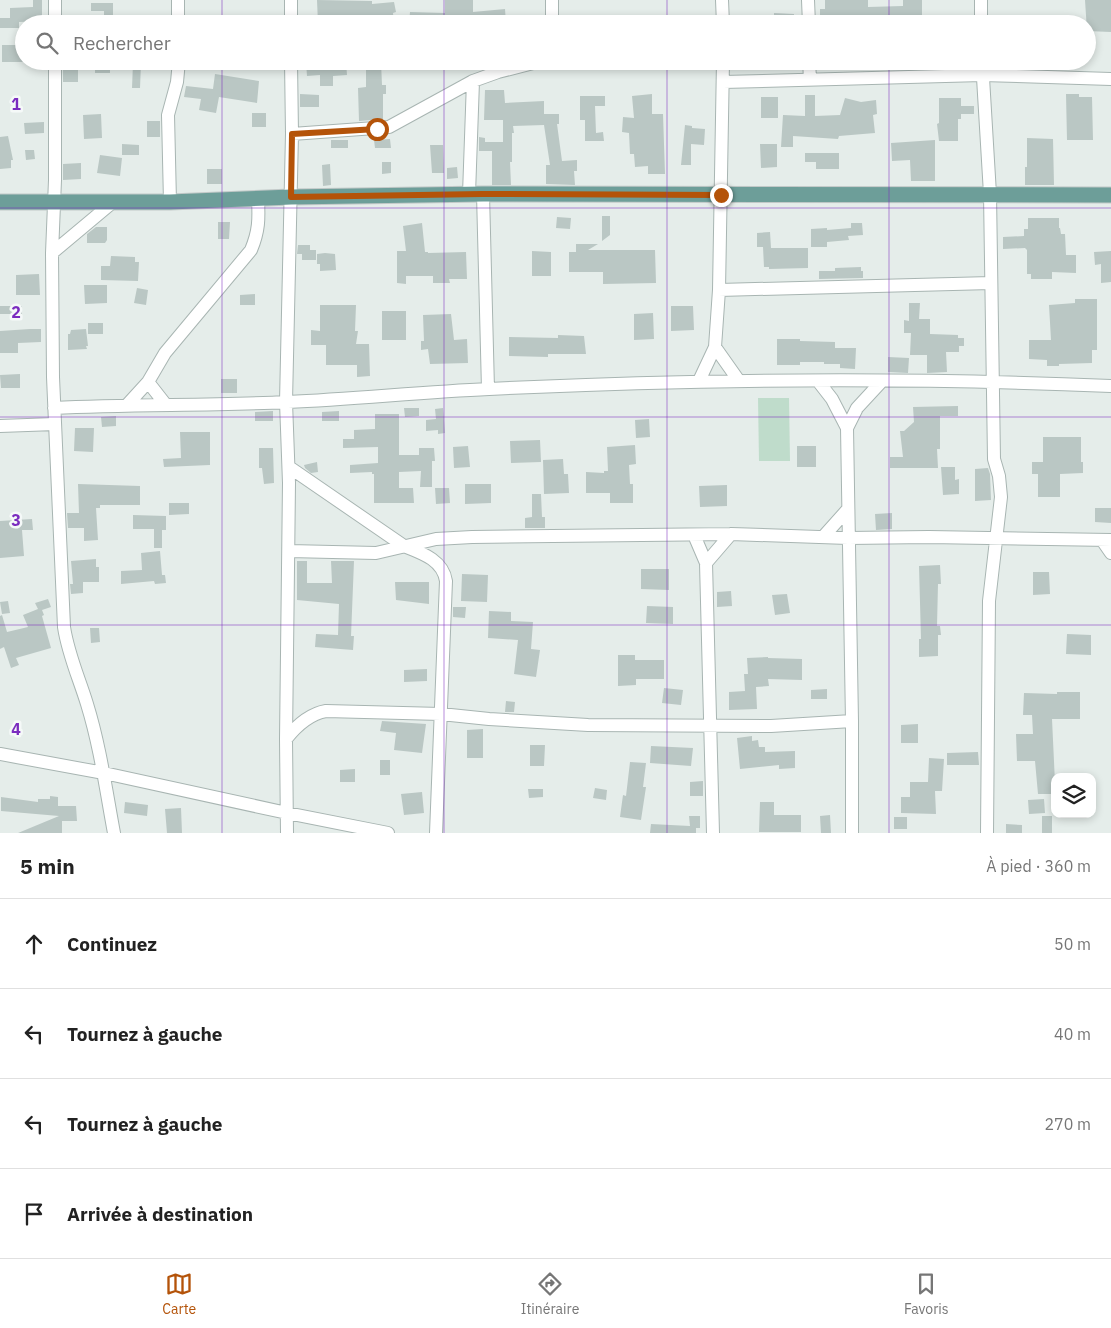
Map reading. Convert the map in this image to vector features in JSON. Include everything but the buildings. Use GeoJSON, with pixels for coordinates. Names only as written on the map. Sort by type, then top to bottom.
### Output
{"type":"FeatureCollection","features":[{"type":"Feature","properties":{"kind":"main road"},"geometry":{"type":"LineString","coordinates":[[0,202],[170,202],[291,197],[476,194],[1111,195]]}},
{"type":"Feature","properties":{"kind":"street"},"geometry":{"type":"LineString","coordinates":[[55,0],[55,15]]}},
{"type":"Feature","properties":{"kind":"street"},"geometry":{"type":"LineString","coordinates":[[178,0],[178,15]]}},
{"type":"Feature","properties":{"kind":"street"},"geometry":{"type":"LineString","coordinates":[[291,0],[291,15]]}},
{"type":"Feature","properties":{"kind":"street"},"geometry":{"type":"LineString","coordinates":[[552,0],[552,15]]}},
{"type":"Feature","properties":{"kind":"street"},"geometry":{"type":"LineString","coordinates":[[722,0],[723,15]]}},
{"type":"Feature","properties":{"kind":"street"},"geometry":{"type":"LineString","coordinates":[[808,0],[809,15]]}},
{"type":"Feature","properties":{"kind":"street"},"geometry":{"type":"LineString","coordinates":[[981,0],[982,15]]}},
{"type":"Feature","properties":{"kind":"street"},"geometry":{"type":"LineString","coordinates":[[55,70],[52,253],[54,408],[64,627],[71,660],[88,705],[104,773],[114,833]]}},
{"type":"Feature","properties":{"kind":"street"},"geometry":{"type":"LineString","coordinates":[[170,202],[168,116],[178,70]]}},
{"type":"Feature","properties":{"kind":"street"},"geometry":{"type":"LineString","coordinates":[[287,833],[286,739],[289,467],[286,402],[292,134],[291,70]]}},
{"type":"Feature","properties":{"kind":"street"},"geometry":{"type":"LineString","coordinates":[[292,134],[389,127],[473,81],[506,70]]}},
{"type":"Feature","properties":{"kind":"street"},"geometry":{"type":"LineString","coordinates":[[699,381],[714,347],[719,290],[723,70]]}},
{"type":"Feature","properties":{"kind":"street"},"geometry":{"type":"LineString","coordinates":[[809,70],[810,80]]}},
{"type":"Feature","properties":{"kind":"street"},"geometry":{"type":"LineString","coordinates":[[982,70],[990,194],[994,459],[1001,496],[989,601],[987,833]]}},
{"type":"Feature","properties":{"kind":"street"},"geometry":{"type":"LineString","coordinates":[[723,82],[982,75],[1111,79]]}},
{"type":"Feature","properties":{"kind":"street"},"geometry":{"type":"LineString","coordinates":[[473,81],[476,194],[488,389]]}},
{"type":"Feature","properties":{"kind":"street"},"geometry":{"type":"LineString","coordinates":[[127,405],[148,382],[165,353],[251,250],[260,221],[258,199]]}},
{"type":"Feature","properties":{"kind":"street"},"geometry":{"type":"LineString","coordinates":[[52,253],[112,202]]}},
{"type":"Feature","properties":{"kind":"street"},"geometry":{"type":"LineString","coordinates":[[719,290],[990,283]]}},
{"type":"Feature","properties":{"kind":"street"},"geometry":{"type":"LineString","coordinates":[[714,347],[739,381]]}},
{"type":"Feature","properties":{"kind":"street"},"geometry":{"type":"LineString","coordinates":[[54,408],[286,402],[488,389],[699,381],[993,381],[1111,386]]}},
{"type":"Feature","properties":{"kind":"street"},"geometry":{"type":"LineString","coordinates":[[818,381],[832,399],[847,428],[852,833]]}},
{"type":"Feature","properties":{"kind":"street"},"geometry":{"type":"LineString","coordinates":[[847,428],[857,408],[882,381]]}},
{"type":"Feature","properties":{"kind":"street"},"geometry":{"type":"LineString","coordinates":[[148,382],[166,406]]}},
{"type":"Feature","properties":{"kind":"street"},"geometry":{"type":"LineString","coordinates":[[0,426],[55,424]]}},
{"type":"Feature","properties":{"kind":"street"},"geometry":{"type":"LineString","coordinates":[[289,467],[404,546],[424,554],[444,570],[446,581],[436,833]]}},
{"type":"Feature","properties":{"kind":"street"},"geometry":{"type":"LineString","coordinates":[[822,537],[848,509]]}},
{"type":"Feature","properties":{"kind":"street"},"geometry":{"type":"LineString","coordinates":[[694,534],[706,563],[712,833]]}},
{"type":"Feature","properties":{"kind":"street"},"geometry":{"type":"LineString","coordinates":[[289,551],[376,553],[436,539],[731,534],[848,538],[1106,540],[1111,553]]}},
{"type":"Feature","properties":{"kind":"street"},"geometry":{"type":"LineString","coordinates":[[706,563],[731,534]]}},
{"type":"Feature","properties":{"kind":"street"},"geometry":{"type":"LineString","coordinates":[[286,739],[294,728],[304,720],[315,713],[326,711],[440,714],[545,724],[771,726],[852,722]]}},
{"type":"Feature","properties":{"kind":"street"},"geometry":{"type":"LineString","coordinates":[[0,754],[104,773],[388,833]]}},
{"type":"Feature","properties":{"kind":"green space"},"geometry":{"type":"Polygon","coordinates":[[[758,398],[789,398],[790,461],[759,461],[758,398]]]}},
{"type":"Feature","properties":{"kind":"route"},"geometry":{"type":"LineString","coordinates":[[377,129],[292,134],[291,197],[482,194],[721,195]]}}]}
